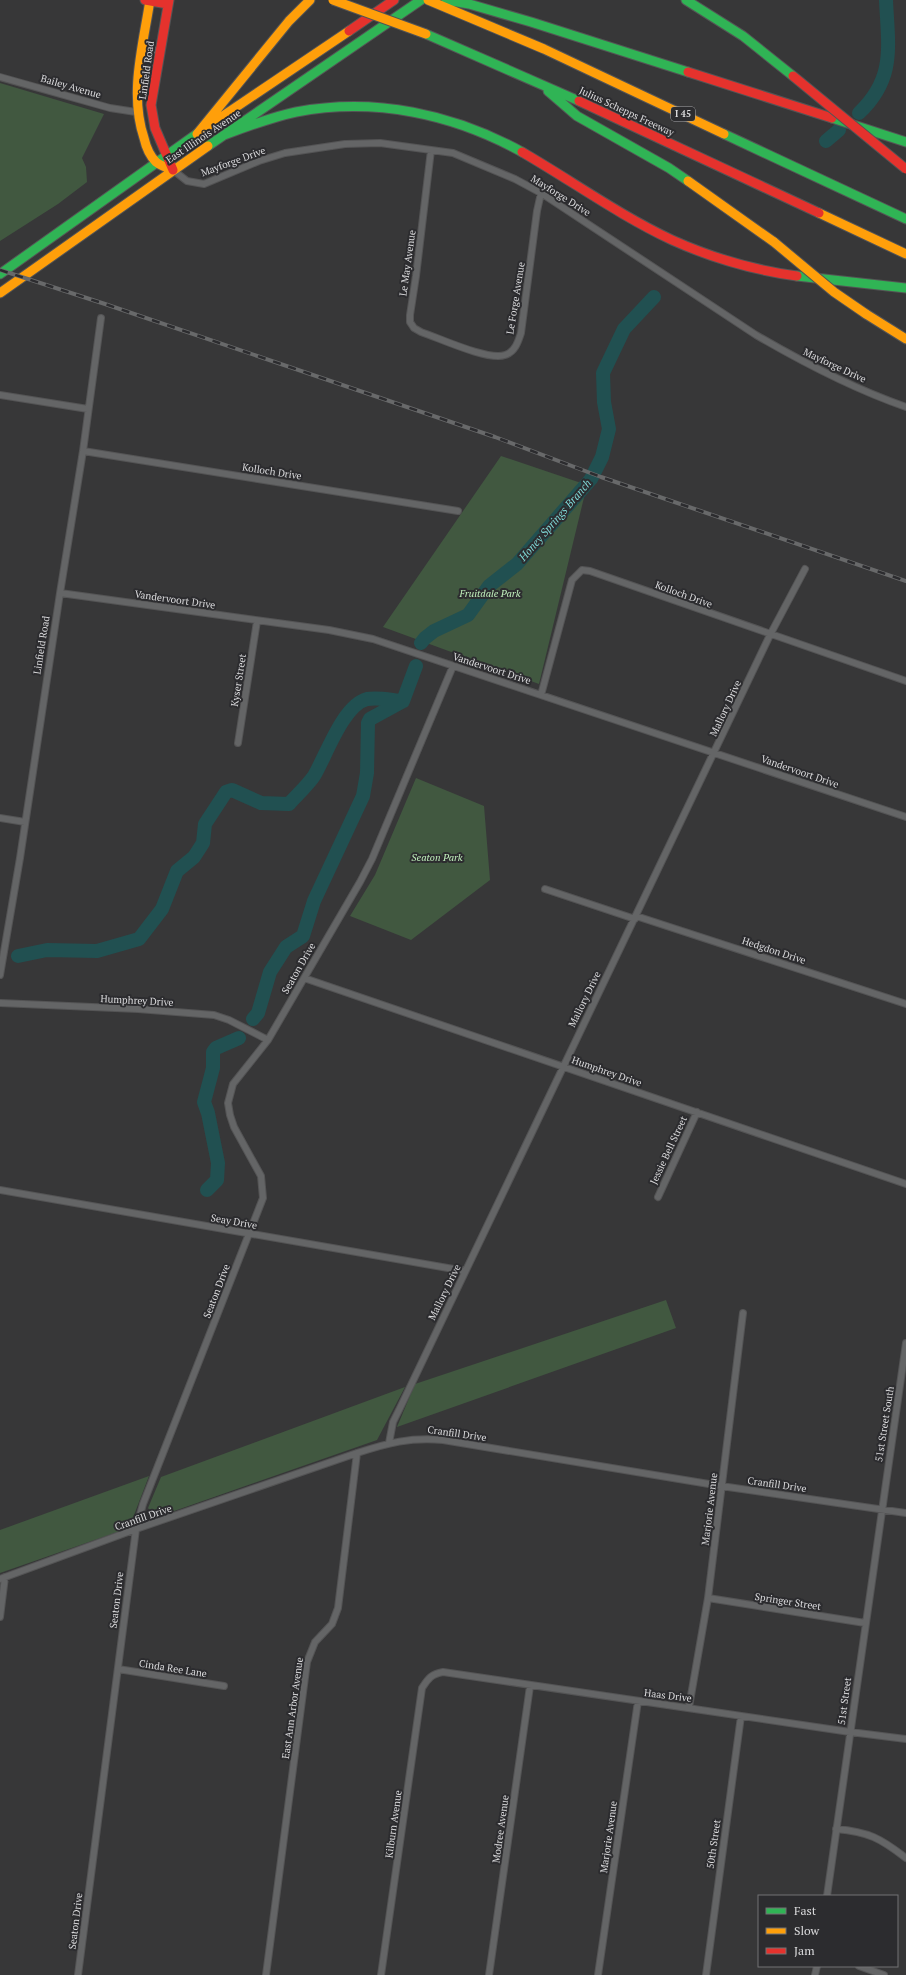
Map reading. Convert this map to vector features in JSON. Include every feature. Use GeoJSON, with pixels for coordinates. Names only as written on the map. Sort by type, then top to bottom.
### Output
{"type":"FeatureCollection","features":[{"type":"Feature","properties":{"kind":"main road"},"geometry":{"type":"LineString","coordinates":[[148,0],[168,2]]}},
{"type":"Feature","properties":{"kind":"main road","name":"Linfield Road"},"geometry":{"type":"LineString","coordinates":[[148,0],[135,101],[136,112],[143,138],[156,162]]}},
{"type":"Feature","properties":{"kind":"main road"},"geometry":{"type":"LineString","coordinates":[[196,134],[290,21],[310,0]]}},
{"type":"Feature","properties":{"kind":"main road","name":"Julius Schepps Freeway"},"geometry":{"type":"LineString","coordinates":[[333,0],[426,34],[536,81],[906,254]]}},
{"type":"Feature","properties":{"kind":"main road","name":"East Illinois Avenue"},"geometry":{"type":"LineString","coordinates":[[0,274],[196,134],[394,0]]}},
{"type":"Feature","properties":{"kind":"main road","name":"East Illinois Avenue"},"geometry":{"type":"LineString","coordinates":[[0,293],[172,170],[422,0]]}},
{"type":"Feature","properties":{"kind":"main road","name":"Julius Schepps Freeway"},"geometry":{"type":"LineString","coordinates":[[428,0],[557,55],[906,219]]}},
{"type":"Feature","properties":{"kind":"main road"},"geometry":{"type":"LineString","coordinates":[[446,0],[470,4],[906,142]]}},
{"type":"Feature","properties":{"kind":"main road"},"geometry":{"type":"LineString","coordinates":[[686,0],[743,36],[906,169]]}},
{"type":"Feature","properties":{"kind":"main road","name":"Linfield Road"},"geometry":{"type":"LineString","coordinates":[[168,2],[159,51],[151,111],[154,127],[159,140],[168,154],[172,170]]}},
{"type":"Feature","properties":{"kind":"main road"},"geometry":{"type":"LineString","coordinates":[[536,81],[578,116],[675,172],[720,202],[774,242],[834,292],[906,339]]}},
{"type":"Feature","properties":{"kind":"main road"},"geometry":{"type":"LineString","coordinates":[[224,135],[269,119],[322,108],[379,107],[433,115],[486,134],[512,147],[660,234],[714,258],[770,272],[885,284],[906,288]]}},
{"type":"Feature","properties":{"kind":"main road"},"geometry":{"type":"LineString","coordinates":[[156,162],[172,170]]}},
{"type":"Feature","properties":{"kind":"street"},"geometry":{"type":"LineString","coordinates":[[142,48],[159,51]]}},
{"type":"Feature","properties":{"kind":"street","name":"Bailey Avenue"},"geometry":{"type":"LineString","coordinates":[[0,77],[110,108],[136,112]]}},
{"type":"Feature","properties":{"kind":"street","name":"Mayforge Drive"},"geometry":{"type":"LineString","coordinates":[[172,170],[187,181],[204,184],[259,161],[285,153],[316,147],[380,143],[453,153],[470,159],[541,193],[756,335],[837,379],[906,408]]}},
{"type":"Feature","properties":{"kind":"street","name":"Le May Avenue"},"geometry":{"type":"LineString","coordinates":[[431,150],[410,322],[414,328],[421,332],[460,346]]}},
{"type":"Feature","properties":{"kind":"street","name":"Le Forge Avenue"},"geometry":{"type":"LineString","coordinates":[[460,346],[496,356],[505,355],[512,351],[517,344],[521,333],[537,212],[541,193]]}},
{"type":"Feature","properties":{"kind":"street","name":"Linfield Road"},"geometry":{"type":"LineString","coordinates":[[0,975],[83,451],[101,318]]}},
{"type":"Feature","properties":{"kind":"street"},"geometry":{"type":"LineString","coordinates":[[0,395],[88,409]]}},
{"type":"Feature","properties":{"kind":"street","name":"Kolloch Drive"},"geometry":{"type":"LineString","coordinates":[[83,451],[458,511]]}},
{"type":"Feature","properties":{"kind":"street","name":"Mallory Drive"},"geometry":{"type":"LineString","coordinates":[[389,1442],[393,1422],[562,1066],[770,635],[805,569]]}},
{"type":"Feature","properties":{"kind":"street","name":"Kolloch Drive"},"geometry":{"type":"LineString","coordinates":[[542,695],[572,580],[582,570],[590,571],[770,635],[906,681]]}},
{"type":"Feature","properties":{"kind":"street","name":"Vandervoort Drive"},"geometry":{"type":"LineString","coordinates":[[60,593],[360,636],[714,752],[906,817]]}},
{"type":"Feature","properties":{"kind":"street","name":"Kyser Street"},"geometry":{"type":"LineString","coordinates":[[238,743],[257,621]]}},
{"type":"Feature","properties":{"kind":"street","name":"Seaton Drive"},"geometry":{"type":"LineString","coordinates":[[78,1975],[136,1529],[143,1504],[261,1207],[263,1198],[261,1176],[234,1127],[228,1103],[233,1084],[268,1040],[372,859],[453,666]]}},
{"type":"Feature","properties":{"kind":"street"},"geometry":{"type":"LineString","coordinates":[[0,818],[25,822]]}},
{"type":"Feature","properties":{"kind":"street","name":"Hedgdon Drive"},"geometry":{"type":"LineString","coordinates":[[545,889],[906,1004]]}},
{"type":"Feature","properties":{"kind":"street","name":"Humphrey Drive"},"geometry":{"type":"LineString","coordinates":[[304,978],[905,1183]]}},
{"type":"Feature","properties":{"kind":"street","name":"Humphrey Drive"},"geometry":{"type":"LineString","coordinates":[[0,1003],[138,1009],[214,1015],[229,1020],[268,1040]]}},
{"type":"Feature","properties":{"kind":"street","name":"Jessie Bell Street"},"geometry":{"type":"LineString","coordinates":[[658,1197],[697,1112]]}},
{"type":"Feature","properties":{"kind":"street","name":"Seay Drive"},"geometry":{"type":"LineString","coordinates":[[0,1190],[465,1271]]}},
{"type":"Feature","properties":{"kind":"street","name":"Marjorie Avenue"},"geometry":{"type":"LineString","coordinates":[[689,1707],[708,1598],[743,1313]]}},
{"type":"Feature","properties":{"kind":"street","name":"51st Street South"},"geometry":{"type":"LineString","coordinates":[[881,1508],[903,1382],[906,1343]]}},
{"type":"Feature","properties":{"kind":"street","name":"Cranfill Drive"},"geometry":{"type":"LineString","coordinates":[[3,1578],[136,1529],[389,1442],[414,1438],[443,1440],[721,1486],[881,1508],[906,1513]]}},
{"type":"Feature","properties":{"kind":"street","name":"East Ann Arbor Avenue"},"geometry":{"type":"LineString","coordinates":[[266,1975],[307,1662],[313,1646],[332,1624],[338,1608],[357,1453]]}},
{"type":"Feature","properties":{"kind":"street","name":"51st Street"},"geometry":{"type":"LineString","coordinates":[[827,1895],[881,1508]]}},
{"type":"Feature","properties":{"kind":"street"},"geometry":{"type":"LineString","coordinates":[[0,1616],[3,1578]]}},
{"type":"Feature","properties":{"kind":"street","name":"Springer Street"},"geometry":{"type":"LineString","coordinates":[[708,1598],[865,1623]]}},
{"type":"Feature","properties":{"kind":"street","name":"Cinda Ree Lane"},"geometry":{"type":"LineString","coordinates":[[118,1669],[224,1686]]}},
{"type":"Feature","properties":{"kind":"street","name":"Haas Drive"},"geometry":{"type":"LineString","coordinates":[[429,1677],[443,1672],[530,1686],[689,1707],[740,1716],[906,1739]]}},
{"type":"Feature","properties":{"kind":"street","name":"Kilburn Avenue"},"geometry":{"type":"LineString","coordinates":[[381,1975],[422,1688],[429,1677]]}},
{"type":"Feature","properties":{"kind":"street","name":"Modree Avenue"},"geometry":{"type":"LineString","coordinates":[[489,1975],[530,1686]]}},
{"type":"Feature","properties":{"kind":"street","name":"Marjorie Avenue"},"geometry":{"type":"LineString","coordinates":[[598,1975],[638,1701]]}},
{"type":"Feature","properties":{"kind":"street","name":"50th Street"},"geometry":{"type":"LineString","coordinates":[[706,1975],[740,1716]]}},
{"type":"Feature","properties":{"kind":"street"},"geometry":{"type":"LineString","coordinates":[[836,1829],[859,1831],[877,1837],[906,1858]]}},
{"type":"Feature","properties":{"kind":"street"},"geometry":{"type":"LineString","coordinates":[[862,1967],[884,1975]]}},
{"type":"Feature","properties":{"kind":"green space"},"geometry":{"type":"Polygon","coordinates":[[[0,83],[104,114],[82,158],[86,167],[87,182],[58,204],[0,241],[0,83]]]}},
{"type":"Feature","properties":{"kind":"green space","name":"Fruitdale Park"},"geometry":{"type":"Polygon","coordinates":[[[501,456],[587,485],[539,684],[383,627],[501,456]]]}},
{"type":"Feature","properties":{"kind":"green space","name":"Seaton Park"},"geometry":{"type":"Polygon","coordinates":[[[416,778],[484,806],[490,880],[411,940],[350,916],[375,875],[416,778]]]}},
{"type":"Feature","properties":{"kind":"green space"},"geometry":{"type":"Polygon","coordinates":[[[666,1300],[676,1328],[397,1427],[415,1384],[666,1300]]]}},
{"type":"Feature","properties":{"kind":"green space"},"geometry":{"type":"Polygon","coordinates":[[[405,1387],[377,1440],[157,1517],[151,1516],[152,1513],[148,1508],[161,1477],[405,1387]]]}},
{"type":"Feature","properties":{"kind":"green space"},"geometry":{"type":"Polygon","coordinates":[[[149,1476],[129,1528],[0,1573],[0,1530],[149,1476]]]}},
{"type":"Feature","properties":{"kind":"waterway","name":"Honey Springs Branch"},"geometry":{"type":"LineString","coordinates":[[859,113],[871,100],[879,87],[884,74],[888,47],[886,0]]}},
{"type":"Feature","properties":{"kind":"waterway","name":"Honey Springs Branch"},"geometry":{"type":"LineString","coordinates":[[826,141],[839,130]]}},
{"type":"Feature","properties":{"kind":"waterway","name":"Honey Springs Branch"},"geometry":{"type":"LineString","coordinates":[[421,643],[434,631],[468,615],[489,586],[517,564],[591,479],[602,457],[609,429],[604,402],[603,373],[624,329],[654,297]]}},
{"type":"Feature","properties":{"kind":"waterway","name":"Honey Springs Branch"},"geometry":{"type":"LineString","coordinates":[[18,956],[47,950],[97,951],[139,939],[162,909],[177,871],[194,857],[203,843],[205,824],[226,792],[232,790],[261,803],[289,804],[314,776],[336,732],[350,711],[358,703],[371,698],[403,701],[416,666]]}},
{"type":"Feature","properties":{"kind":"waterway"},"geometry":{"type":"LineString","coordinates":[[253,1019],[258,1013],[270,972],[286,947],[303,936],[314,901],[363,796],[367,773],[368,723],[370,719],[403,701]]}},
{"type":"Feature","properties":{"kind":"waterway"},"geometry":{"type":"LineString","coordinates":[[207,1190],[217,1180],[218,1163],[208,1113],[204,1102],[213,1068],[213,1052],[216,1048],[239,1038]]}},
{"type":"Feature","properties":{"kind":"railway"},"geometry":{"type":"LineString","coordinates":[[0,270],[105,304],[495,437],[601,477],[906,581]]}},
{"type":"Feature","properties":{"kind":"traffic: fast"},"geometry":{"type":"LineString","coordinates":[[208,146],[421,0]]}},
{"type":"Feature","properties":{"kind":"traffic: fast"},"geometry":{"type":"LineString","coordinates":[[446,0],[469,4],[531,22],[688,72]]}},
{"type":"Feature","properties":{"kind":"traffic: fast"},"geometry":{"type":"LineString","coordinates":[[686,0],[743,36],[793,76]]}},
{"type":"Feature","properties":{"kind":"traffic: fast"},"geometry":{"type":"LineString","coordinates":[[426,34],[579,101]]}},
{"type":"Feature","properties":{"kind":"traffic: fast"},"geometry":{"type":"LineString","coordinates":[[548,91],[577,116],[669,168],[688,181]]}},
{"type":"Feature","properties":{"kind":"traffic: fast"},"geometry":{"type":"LineString","coordinates":[[224,135],[269,119],[296,112],[326,108],[384,108],[413,112],[441,119],[469,128],[522,152]]}},
{"type":"Feature","properties":{"kind":"traffic: fast"},"geometry":{"type":"LineString","coordinates":[[832,118],[906,142]]}},
{"type":"Feature","properties":{"kind":"traffic: fast"},"geometry":{"type":"LineString","coordinates":[[0,274],[208,126]]}},
{"type":"Feature","properties":{"kind":"traffic: fast"},"geometry":{"type":"LineString","coordinates":[[724,134],[906,219]]}},
{"type":"Feature","properties":{"kind":"traffic: fast"},"geometry":{"type":"LineString","coordinates":[[797,276],[906,288]]}},
{"type":"Feature","properties":{"kind":"traffic: slow"},"geometry":{"type":"LineString","coordinates":[[150,0],[141,52],[137,87],[140,121],[146,145],[152,157],[160,165],[173,170]]}},
{"type":"Feature","properties":{"kind":"traffic: slow"},"geometry":{"type":"LineString","coordinates":[[197,134],[289,21],[310,0]]}},
{"type":"Feature","properties":{"kind":"traffic: slow"},"geometry":{"type":"LineString","coordinates":[[333,0],[426,34]]}},
{"type":"Feature","properties":{"kind":"traffic: slow"},"geometry":{"type":"LineString","coordinates":[[428,0],[544,49],[724,134]]}},
{"type":"Feature","properties":{"kind":"traffic: slow"},"geometry":{"type":"LineString","coordinates":[[208,126],[349,31]]}},
{"type":"Feature","properties":{"kind":"traffic: slow"},"geometry":{"type":"LineString","coordinates":[[0,293],[208,146]]}},
{"type":"Feature","properties":{"kind":"traffic: slow"},"geometry":{"type":"LineString","coordinates":[[688,181],[774,242]]}},
{"type":"Feature","properties":{"kind":"traffic: slow"},"geometry":{"type":"LineString","coordinates":[[819,213],[906,254]]}},
{"type":"Feature","properties":{"kind":"traffic: slow"},"geometry":{"type":"LineString","coordinates":[[774,242],[834,292],[866,314]]}},
{"type":"Feature","properties":{"kind":"traffic: slow"},"geometry":{"type":"LineString","coordinates":[[866,314],[906,339]]}},
{"type":"Feature","properties":{"kind":"traffic: jam"},"geometry":{"type":"LineString","coordinates":[[145,0],[168,4]]}},
{"type":"Feature","properties":{"kind":"traffic: jam"},"geometry":{"type":"LineString","coordinates":[[169,0],[151,105],[155,128],[173,170]]}},
{"type":"Feature","properties":{"kind":"traffic: jam"},"geometry":{"type":"LineString","coordinates":[[349,31],[394,0]]}},
{"type":"Feature","properties":{"kind":"traffic: jam"},"geometry":{"type":"LineString","coordinates":[[688,72],[832,118]]}},
{"type":"Feature","properties":{"kind":"traffic: jam"},"geometry":{"type":"LineString","coordinates":[[793,76],[906,169]]}},
{"type":"Feature","properties":{"kind":"traffic: jam"},"geometry":{"type":"LineString","coordinates":[[579,101],[819,213]]}},
{"type":"Feature","properties":{"kind":"traffic: jam"},"geometry":{"type":"LineString","coordinates":[[522,152],[614,209],[672,240],[733,262],[797,276]]}}]}
